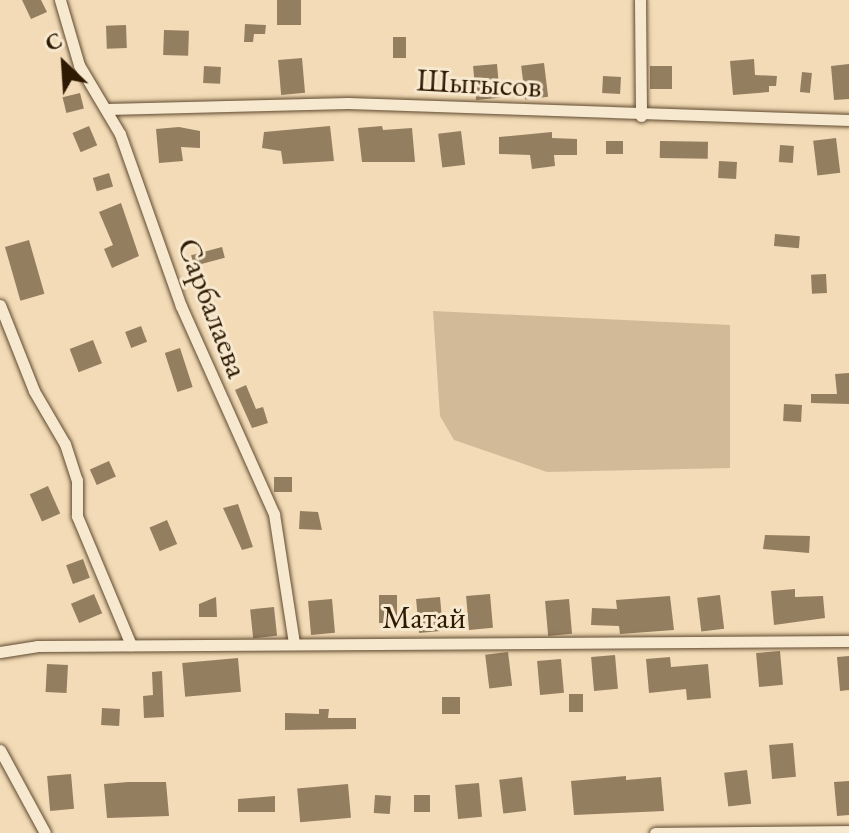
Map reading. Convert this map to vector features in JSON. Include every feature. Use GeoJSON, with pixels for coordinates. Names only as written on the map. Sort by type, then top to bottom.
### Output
{"type":"FeatureCollection","features":[{"type":"Feature","properties":{"kind":"street","name":"Сарбалаева"},"geometry":{"type":"LineString","coordinates":[[60,0],[79,65],[107,109],[181,306],[274,514],[294,643]]}},
{"type":"Feature","properties":{"kind":"street"},"geometry":{"type":"LineString","coordinates":[[640,0],[641,116]]}},
{"type":"Feature","properties":{"kind":"street","name":"Шыгысов"},"geometry":{"type":"LineString","coordinates":[[107,109],[348,103],[641,116],[849,120]]}},
{"type":"Feature","properties":{"kind":"street"},"geometry":{"type":"LineString","coordinates":[[0,305],[34,391],[65,444],[77,480],[77,516],[131,645]]}},
{"type":"Feature","properties":{"kind":"street","name":"Матай"},"geometry":{"type":"LineString","coordinates":[[0,652],[37,646],[849,641]]}},
{"type":"Feature","properties":{"kind":"street"},"geometry":{"type":"LineString","coordinates":[[0,750],[45,833]]}},
{"type":"Feature","properties":{"kind":"street"},"geometry":{"type":"LineString","coordinates":[[655,833],[849,831]]}},
{"type":"Feature","properties":{"kind":"shaded area"},"geometry":{"type":"Polygon","coordinates":[[[433,311],[730,325],[730,468],[547,472],[454,440],[440,416],[433,311]]]}},
{"type":"Feature","properties":{"kind":"building"},"geometry":{"type":"Polygon","coordinates":[[[22,0],[41,0],[47,12],[31,19],[22,0]]]}},
{"type":"Feature","properties":{"kind":"building"},"geometry":{"type":"Polygon","coordinates":[[[277,0],[301,0],[301,25],[277,25],[277,0]]]}},
{"type":"Feature","properties":{"kind":"building"},"geometry":{"type":"Polygon","coordinates":[[[245,24],[266,25],[265,34],[254,34],[253,42],[244,42],[245,24]]]}},
{"type":"Feature","properties":{"kind":"building"},"geometry":{"type":"Polygon","coordinates":[[[126,25],[127,48],[107,49],[106,26],[126,25]]]}},
{"type":"Feature","properties":{"kind":"building"},"geometry":{"type":"Polygon","coordinates":[[[164,30],[189,31],[188,56],[163,55],[164,30]]]}},
{"type":"Feature","properties":{"kind":"building"},"geometry":{"type":"Polygon","coordinates":[[[393,37],[406,37],[406,58],[393,58],[393,37]]]}},
{"type":"Feature","properties":{"kind":"building"},"geometry":{"type":"Polygon","coordinates":[[[302,58],[305,93],[281,95],[278,60],[302,58]]]}},
{"type":"Feature","properties":{"kind":"building"},"geometry":{"type":"Polygon","coordinates":[[[754,59],[755,75],[777,76],[776,86],[769,86],[769,92],[733,95],[730,61],[754,59]]]}},
{"type":"Feature","properties":{"kind":"building"},"geometry":{"type":"Polygon","coordinates":[[[544,63],[548,97],[525,100],[521,66],[544,63]]]}},
{"type":"Feature","properties":{"kind":"building"},"geometry":{"type":"Polygon","coordinates":[[[497,64],[500,98],[476,100],[473,66],[497,64]]]}},
{"type":"Feature","properties":{"kind":"building"},"geometry":{"type":"Polygon","coordinates":[[[849,64],[849,99],[834,100],[831,66],[849,64]]]}},
{"type":"Feature","properties":{"kind":"building"},"geometry":{"type":"Polygon","coordinates":[[[204,66],[221,67],[220,84],[203,83],[204,66]]]}},
{"type":"Feature","properties":{"kind":"building"},"geometry":{"type":"Polygon","coordinates":[[[650,66],[672,66],[672,89],[650,89],[650,66]]]}},
{"type":"Feature","properties":{"kind":"building"},"geometry":{"type":"Polygon","coordinates":[[[802,72],[812,73],[810,93],[800,92],[802,72]]]}},
{"type":"Feature","properties":{"kind":"building"},"geometry":{"type":"Polygon","coordinates":[[[603,76],[621,77],[620,94],[602,93],[603,76]]]}},
{"type":"Feature","properties":{"kind":"building"},"geometry":{"type":"Polygon","coordinates":[[[80,93],[84,109],[66,113],[63,97],[80,93]]]}},
{"type":"Feature","properties":{"kind":"building"},"geometry":{"type":"Polygon","coordinates":[[[89,126],[97,145],[81,152],[72,133],[89,126]]]}},
{"type":"Feature","properties":{"kind":"building"},"geometry":{"type":"Polygon","coordinates":[[[330,126],[334,161],[283,164],[281,151],[262,148],[264,132],[330,126]]]}},
{"type":"Feature","properties":{"kind":"building"},"geometry":{"type":"Polygon","coordinates":[[[382,126],[383,130],[412,128],[415,162],[362,162],[358,128],[382,126]]]}},
{"type":"Feature","properties":{"kind":"building"},"geometry":{"type":"Polygon","coordinates":[[[179,127],[200,131],[200,148],[181,147],[183,161],[159,163],[156,129],[179,127]]]}},
{"type":"Feature","properties":{"kind":"building"},"geometry":{"type":"Polygon","coordinates":[[[461,131],[465,165],[442,168],[438,134],[461,131]]]}},
{"type":"Feature","properties":{"kind":"building"},"geometry":{"type":"Polygon","coordinates":[[[552,132],[552,138],[577,139],[577,155],[554,155],[555,166],[532,169],[530,155],[499,154],[499,137],[552,132]]]}},
{"type":"Feature","properties":{"kind":"building"},"geometry":{"type":"Polygon","coordinates":[[[836,138],[840,173],[817,176],[813,141],[836,138]]]}},
{"type":"Feature","properties":{"kind":"building"},"geometry":{"type":"Polygon","coordinates":[[[606,141],[623,141],[623,154],[606,154],[606,141]]]}},
{"type":"Feature","properties":{"kind":"building"},"geometry":{"type":"Polygon","coordinates":[[[660,141],[708,142],[708,159],[660,158],[660,141]]]}},
{"type":"Feature","properties":{"kind":"building"},"geometry":{"type":"Polygon","coordinates":[[[780,145],[794,146],[793,163],[779,162],[780,145]]]}},
{"type":"Feature","properties":{"kind":"building"},"geometry":{"type":"Polygon","coordinates":[[[719,161],[737,162],[736,179],[718,178],[719,161]]]}},
{"type":"Feature","properties":{"kind":"building"},"geometry":{"type":"Polygon","coordinates":[[[109,173],[113,186],[97,191],[93,178],[109,173]]]}},
{"type":"Feature","properties":{"kind":"building"},"geometry":{"type":"Polygon","coordinates":[[[121,203],[139,256],[112,268],[104,249],[113,245],[99,212],[121,203]]]}},
{"type":"Feature","properties":{"kind":"building"},"geometry":{"type":"Polygon","coordinates":[[[775,234],[800,236],[799,248],[774,246],[775,234]]]}},
{"type":"Feature","properties":{"kind":"building"},"geometry":{"type":"Polygon","coordinates":[[[29,240],[44,294],[20,301],[5,247],[29,240]]]}},
{"type":"Feature","properties":{"kind":"building"},"geometry":{"type":"Polygon","coordinates":[[[222,247],[225,258],[194,266],[191,255],[222,247]]]}},
{"type":"Feature","properties":{"kind":"building"},"geometry":{"type":"Polygon","coordinates":[[[826,274],[827,293],[812,294],[811,275],[826,274]]]}},
{"type":"Feature","properties":{"kind":"building"},"geometry":{"type":"Polygon","coordinates":[[[141,326],[147,342],[131,348],[125,332],[141,326]]]}},
{"type":"Feature","properties":{"kind":"building"},"geometry":{"type":"Polygon","coordinates":[[[93,340],[102,363],[79,372],[70,349],[93,340]]]}},
{"type":"Feature","properties":{"kind":"building"},"geometry":{"type":"Polygon","coordinates":[[[180,348],[193,387],[177,392],[165,353],[180,348]]]}},
{"type":"Feature","properties":{"kind":"building"},"geometry":{"type":"Polygon","coordinates":[[[849,373],[849,404],[811,403],[811,394],[837,394],[835,374],[849,373]]]}},
{"type":"Feature","properties":{"kind":"building"},"geometry":{"type":"Polygon","coordinates":[[[246,385],[256,409],[263,407],[268,423],[252,428],[235,390],[246,385]]]}},
{"type":"Feature","properties":{"kind":"building"},"geometry":{"type":"Polygon","coordinates":[[[784,404],[802,405],[801,422],[783,421],[784,404]]]}},
{"type":"Feature","properties":{"kind":"building"},"geometry":{"type":"Polygon","coordinates":[[[109,461],[116,477],[97,485],[90,470],[109,461]]]}},
{"type":"Feature","properties":{"kind":"building"},"geometry":{"type":"Polygon","coordinates":[[[274,477],[292,477],[292,492],[274,492],[274,477]]]}},
{"type":"Feature","properties":{"kind":"building"},"geometry":{"type":"Polygon","coordinates":[[[48,486],[60,513],[42,522],[30,494],[48,486]]]}},
{"type":"Feature","properties":{"kind":"building"},"geometry":{"type":"Polygon","coordinates":[[[238,504],[253,547],[242,550],[223,508],[238,504]]]}},
{"type":"Feature","properties":{"kind":"building"},"geometry":{"type":"Polygon","coordinates":[[[300,511],[318,512],[322,530],[299,529],[300,511]]]}},
{"type":"Feature","properties":{"kind":"building"},"geometry":{"type":"Polygon","coordinates":[[[167,520],[177,544],[160,551],[150,527],[167,520]]]}},
{"type":"Feature","properties":{"kind":"building"},"geometry":{"type":"Polygon","coordinates":[[[765,535],[810,536],[809,553],[763,549],[765,535]]]}},
{"type":"Feature","properties":{"kind":"building"},"geometry":{"type":"Polygon","coordinates":[[[83,559],[90,578],[73,584],[66,565],[83,559]]]}},
{"type":"Feature","properties":{"kind":"building"},"geometry":{"type":"Polygon","coordinates":[[[795,589],[795,597],[823,596],[825,618],[774,625],[771,591],[795,589]]]}},
{"type":"Feature","properties":{"kind":"building"},"geometry":{"type":"Polygon","coordinates":[[[94,594],[102,613],[79,623],[71,604],[94,594]]]}},
{"type":"Feature","properties":{"kind":"building"},"geometry":{"type":"Polygon","coordinates":[[[490,594],[493,628],[469,630],[466,596],[490,594]]]}},
{"type":"Feature","properties":{"kind":"building"},"geometry":{"type":"Polygon","coordinates":[[[379,595],[397,595],[397,623],[379,623],[379,595]]]}},
{"type":"Feature","properties":{"kind":"building"},"geometry":{"type":"Polygon","coordinates":[[[720,595],[724,629],[701,632],[697,598],[720,595]]]}},
{"type":"Feature","properties":{"kind":"building"},"geometry":{"type":"Polygon","coordinates":[[[670,596],[674,630],[620,634],[619,626],[591,625],[592,608],[617,609],[616,600],[670,596]]]}},
{"type":"Feature","properties":{"kind":"building"},"geometry":{"type":"Polygon","coordinates":[[[216,597],[217,617],[199,617],[199,604],[216,597]]]}},
{"type":"Feature","properties":{"kind":"building"},"geometry":{"type":"Polygon","coordinates":[[[440,597],[443,631],[419,633],[416,599],[440,597]]]}},
{"type":"Feature","properties":{"kind":"building"},"geometry":{"type":"Polygon","coordinates":[[[332,599],[335,633],[311,635],[308,601],[332,599]]]}},
{"type":"Feature","properties":{"kind":"building"},"geometry":{"type":"Polygon","coordinates":[[[569,599],[572,634],[548,636],[545,601],[569,599]]]}},
{"type":"Feature","properties":{"kind":"building"},"geometry":{"type":"Polygon","coordinates":[[[274,607],[277,636],[253,638],[250,610],[274,607]]]}},
{"type":"Feature","properties":{"kind":"building"},"geometry":{"type":"Polygon","coordinates":[[[780,651],[783,685],[759,687],[756,653],[780,651]]]}},
{"type":"Feature","properties":{"kind":"building"},"geometry":{"type":"Polygon","coordinates":[[[508,652],[512,686],[489,689],[485,655],[508,652]]]}},
{"type":"Feature","properties":{"kind":"building"},"geometry":{"type":"Polygon","coordinates":[[[615,655],[618,689],[594,691],[591,657],[615,655]]]}},
{"type":"Feature","properties":{"kind":"building"},"geometry":{"type":"Polygon","coordinates":[[[849,656],[849,690],[840,691],[837,657],[849,656]]]}},
{"type":"Feature","properties":{"kind":"building"},"geometry":{"type":"Polygon","coordinates":[[[670,657],[671,667],[708,664],[711,698],[687,700],[686,689],[649,693],[646,659],[670,657]]]}},
{"type":"Feature","properties":{"kind":"building"},"geometry":{"type":"Polygon","coordinates":[[[238,658],[241,692],[185,697],[182,663],[238,658]]]}},
{"type":"Feature","properties":{"kind":"building"},"geometry":{"type":"Polygon","coordinates":[[[561,659],[564,693],[540,695],[537,661],[561,659]]]}},
{"type":"Feature","properties":{"kind":"building"},"geometry":{"type":"Polygon","coordinates":[[[47,664],[68,665],[67,693],[46,692],[47,664]]]}},
{"type":"Feature","properties":{"kind":"building"},"geometry":{"type":"Polygon","coordinates":[[[162,671],[164,717],[144,718],[143,696],[153,695],[152,672],[162,671]]]}},
{"type":"Feature","properties":{"kind":"building"},"geometry":{"type":"Polygon","coordinates":[[[569,694],[583,694],[583,712],[569,712],[569,694]]]}},
{"type":"Feature","properties":{"kind":"building"},"geometry":{"type":"Polygon","coordinates":[[[442,697],[460,697],[460,714],[442,714],[442,697]]]}},
{"type":"Feature","properties":{"kind":"building"},"geometry":{"type":"Polygon","coordinates":[[[102,708],[120,709],[119,726],[101,725],[102,708]]]}},
{"type":"Feature","properties":{"kind":"building"},"geometry":{"type":"Polygon","coordinates":[[[319,709],[329,709],[328,718],[356,718],[356,729],[285,730],[285,713],[319,714],[319,709]]]}},
{"type":"Feature","properties":{"kind":"building"},"geometry":{"type":"Polygon","coordinates":[[[793,743],[796,777],[772,779],[769,745],[793,743]]]}},
{"type":"Feature","properties":{"kind":"building"},"geometry":{"type":"Polygon","coordinates":[[[747,770],[751,804],[728,807],[724,773],[747,770]]]}},
{"type":"Feature","properties":{"kind":"building"},"geometry":{"type":"Polygon","coordinates":[[[71,774],[74,809],[50,811],[47,776],[71,774]]]}},
{"type":"Feature","properties":{"kind":"building"},"geometry":{"type":"Polygon","coordinates":[[[626,776],[626,780],[661,777],[664,811],[574,815],[571,781],[626,776]]]}},
{"type":"Feature","properties":{"kind":"building"},"geometry":{"type":"Polygon","coordinates":[[[522,777],[526,811],[503,814],[499,780],[522,777]]]}},
{"type":"Feature","properties":{"kind":"building"},"geometry":{"type":"Polygon","coordinates":[[[849,781],[849,815],[837,816],[834,782],[849,781]]]}},
{"type":"Feature","properties":{"kind":"building"},"geometry":{"type":"Polygon","coordinates":[[[166,782],[169,816],[107,818],[104,784],[166,782]]]}},
{"type":"Feature","properties":{"kind":"building"},"geometry":{"type":"Polygon","coordinates":[[[479,783],[482,817],[458,819],[455,785],[479,783]]]}},
{"type":"Feature","properties":{"kind":"building"},"geometry":{"type":"Polygon","coordinates":[[[348,784],[351,818],[300,822],[297,788],[348,784]]]}},
{"type":"Feature","properties":{"kind":"building"},"geometry":{"type":"Polygon","coordinates":[[[375,795],[391,796],[390,814],[374,813],[375,795]]]}},
{"type":"Feature","properties":{"kind":"building"},"geometry":{"type":"Polygon","coordinates":[[[414,795],[430,795],[430,812],[414,812],[414,795]]]}},
{"type":"Feature","properties":{"kind":"building"},"geometry":{"type":"Polygon","coordinates":[[[275,796],[275,812],[238,812],[238,799],[275,796]]]}}]}
